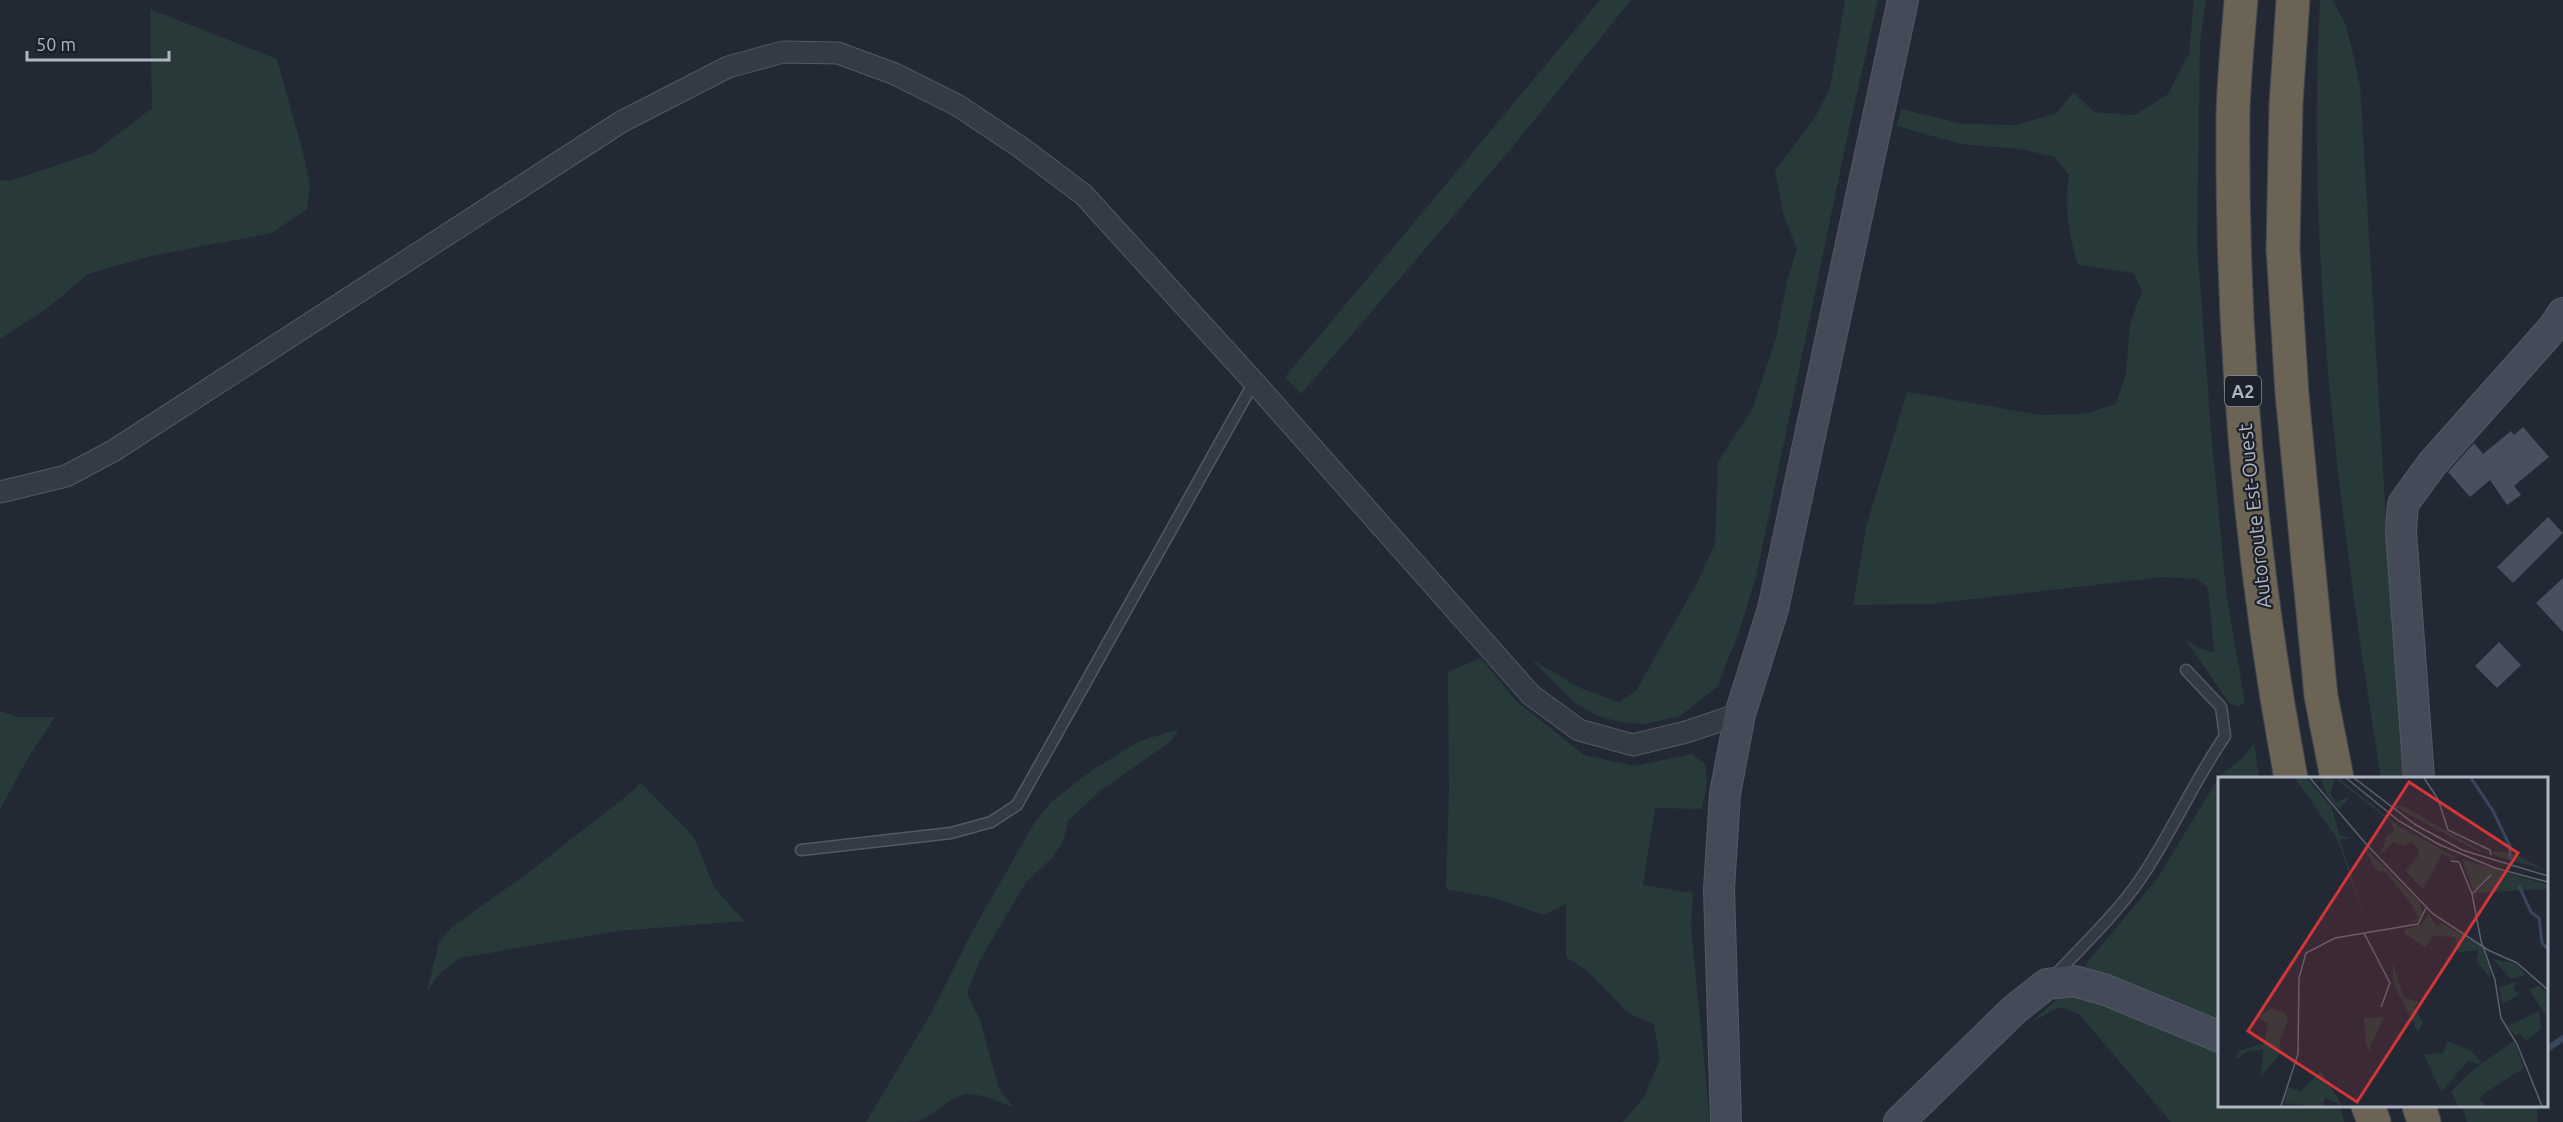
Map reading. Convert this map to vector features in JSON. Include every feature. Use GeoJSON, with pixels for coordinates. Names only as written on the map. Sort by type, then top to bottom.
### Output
{"type":"FeatureCollection","features":[{"type":"Feature","properties":{"kind":"highway","name":"Autoroute Est-Ouest"},"geometry":{"type":"LineString","coordinates":[[2241,0],[2234,111],[2235,258],[2249,488],[2266,636],[2291,777]]}},
{"type":"Feature","properties":{"kind":"highway"},"geometry":{"type":"LineString","coordinates":[[2294,0],[2286,104],[2284,261],[2292,394],[2320,684],[2337,777]]}},
{"type":"Feature","properties":{"kind":"highway"},"geometry":{"type":"LineString","coordinates":[[2368,1107],[2374,1122]]}},
{"type":"Feature","properties":{"kind":"highway"},"geometry":{"type":"LineString","coordinates":[[2419,1107],[2424,1122]]}},
{"type":"Feature","properties":{"kind":"street"},"geometry":{"type":"LineString","coordinates":[[1726,1122],[1719,890],[1725,794],[1740,714],[1773,609],[1903,0]]}},
{"type":"Feature","properties":{"kind":"street"},"geometry":{"type":"LineString","coordinates":[[0,492],[66,476],[113,451],[621,122],[728,66],[783,52],[838,52],[895,74],[957,105],[1023,149],[1084,195],[1254,382],[1531,694],[1579,730],[1633,745],[1686,732],[1740,714]]}},
{"type":"Feature","properties":{"kind":"street"},"geometry":{"type":"LineString","coordinates":[[2419,777],[2401,531],[2403,504],[2432,464],[2553,328],[2563,313]]}},
{"type":"Feature","properties":{"kind":"street"},"geometry":{"type":"LineString","coordinates":[[1899,1122],[2015,1009],[2047,984],[2074,981],[2106,990],[2218,1035]]}},
{"type":"Feature","properties":{"kind":"lane"},"geometry":{"type":"LineString","coordinates":[[801,850],[951,833],[991,822],[1017,805],[1254,382]]}},
{"type":"Feature","properties":{"kind":"lane"},"geometry":{"type":"LineString","coordinates":[[2047,984],[2139,881],[2170,832],[2205,765],[2224,736],[2221,707],[2186,670]]}},
{"type":"Feature","properties":{"kind":"shaded area"},"geometry":{"type":"Polygon","coordinates":[[[1600,0],[1631,0],[1515,144],[1301,394],[1285,377],[1600,0]]]}},
{"type":"Feature","properties":{"kind":"shaded area"},"geometry":{"type":"Polygon","coordinates":[[[1845,0],[1878,0],[1756,577],[1739,632],[1717,687],[1680,716],[1644,724],[1621,722],[1597,716],[1575,703],[1531,659],[1580,688],[1619,702],[1636,691],[1698,581],[1715,544],[1718,462],[1752,410],[1776,338],[1787,282],[1797,249],[1783,213],[1775,171],[1814,119],[1830,89],[1845,0]]]}},
{"type":"Feature","properties":{"kind":"shaded area"},"geometry":{"type":"Polygon","coordinates":[[[2194,0],[2206,0],[2200,41],[2197,243],[2212,444],[2227,599],[2245,702],[2238,707],[2229,703],[2184,637],[2198,648],[2214,653],[2208,588],[2197,579],[2164,577],[1929,604],[1853,605],[1866,527],[1907,392],[2042,415],[2084,414],[2116,404],[2126,373],[2130,324],[2142,291],[2134,273],[2078,265],[2068,220],[2069,175],[2055,157],[2021,149],[1960,144],[1897,126],[1901,109],[1963,124],[2016,125],[2057,113],[2073,92],[2094,112],[2135,115],[2168,94],[2189,54],[2194,0]]]}},
{"type":"Feature","properties":{"kind":"shaded area"},"geometry":{"type":"Polygon","coordinates":[[[2320,0],[2332,0],[2346,25],[2360,85],[2386,520],[2407,777],[2381,777],[2352,586],[2340,488],[2322,293],[2317,97],[2320,0]]]}},
{"type":"Feature","properties":{"kind":"shaded area"},"geometry":{"type":"Polygon","coordinates":[[[150,9],[277,59],[305,160],[310,186],[307,209],[272,233],[151,256],[88,274],[49,307],[0,339],[0,180],[10,181],[93,153],[152,108],[150,9]]]}},
{"type":"Feature","properties":{"kind":"shaded area"},"geometry":{"type":"Polygon","coordinates":[[[1481,658],[1516,701],[1584,755],[1634,766],[1691,754],[1705,764],[1707,783],[1702,809],[1655,808],[1643,885],[1693,893],[1691,926],[1710,1122],[1623,1122],[1644,1097],[1660,1059],[1654,1024],[1628,1013],[1587,971],[1566,957],[1566,904],[1543,915],[1495,898],[1446,889],[1449,789],[1448,672],[1481,658]]]}},
{"type":"Feature","properties":{"kind":"shaded area"},"geometry":{"type":"Polygon","coordinates":[[[0,711],[18,717],[55,717],[31,753],[0,809],[0,711]]]}},
{"type":"Feature","properties":{"kind":"shaded area"},"geometry":{"type":"Polygon","coordinates":[[[1179,729],[1170,742],[1101,790],[1068,821],[1064,839],[1052,858],[1026,882],[979,962],[967,993],[980,1020],[999,1089],[1013,1107],[972,1094],[956,1098],[921,1121],[866,1122],[929,1017],[972,932],[1035,822],[1051,802],[1094,769],[1140,741],[1179,729]]]}},
{"type":"Feature","properties":{"kind":"shaded area"},"geometry":{"type":"Polygon","coordinates":[[[2254,742],[2259,777],[2219,777],[2243,758],[2254,742]]]}},
{"type":"Feature","properties":{"kind":"shaded area"},"geometry":{"type":"Polygon","coordinates":[[[2218,779],[2218,1024],[2089,972],[2085,965],[2157,879],[2218,779]]]}},
{"type":"Feature","properties":{"kind":"shaded area"},"geometry":{"type":"Polygon","coordinates":[[[640,782],[694,837],[714,887],[744,921],[617,931],[460,958],[439,974],[427,992],[439,942],[453,926],[528,873],[634,790],[640,782]]]}},
{"type":"Feature","properties":{"kind":"shaded area"},"geometry":{"type":"Polygon","coordinates":[[[2075,994],[2218,1048],[2218,1107],[2340,1107],[2344,1122],[2171,1122],[2079,1014],[2060,1007],[2030,1023],[2057,999],[2075,994]]]}},
{"type":"Feature","properties":{"kind":"shaded area"},"geometry":{"type":"Polygon","coordinates":[[[2462,1107],[2538,1107],[2537,1122],[2467,1122],[2462,1107]]]}},
{"type":"Feature","properties":{"kind":"building"},"geometry":{"type":"Polygon","coordinates":[[[2523,427],[2549,457],[2514,486],[2521,495],[2507,505],[2490,480],[2470,497],[2448,472],[2474,443],[2483,454],[2511,431],[2514,435],[2523,427]]]}},
{"type":"Feature","properties":{"kind":"building"},"geometry":{"type":"Polygon","coordinates":[[[2548,517],[2563,533],[2513,583],[2497,567],[2548,517]]]}},
{"type":"Feature","properties":{"kind":"building"},"geometry":{"type":"Polygon","coordinates":[[[2563,578],[2563,632],[2536,603],[2563,578]]]}},
{"type":"Feature","properties":{"kind":"building"},"geometry":{"type":"Polygon","coordinates":[[[2499,642],[2521,665],[2497,688],[2475,666],[2499,642]]]}},
{"type":"Feature","properties":{"kind":"waterway"},"geometry":{"type":"LineString","coordinates":[[2548,1049],[2563,1038]]}}]}
